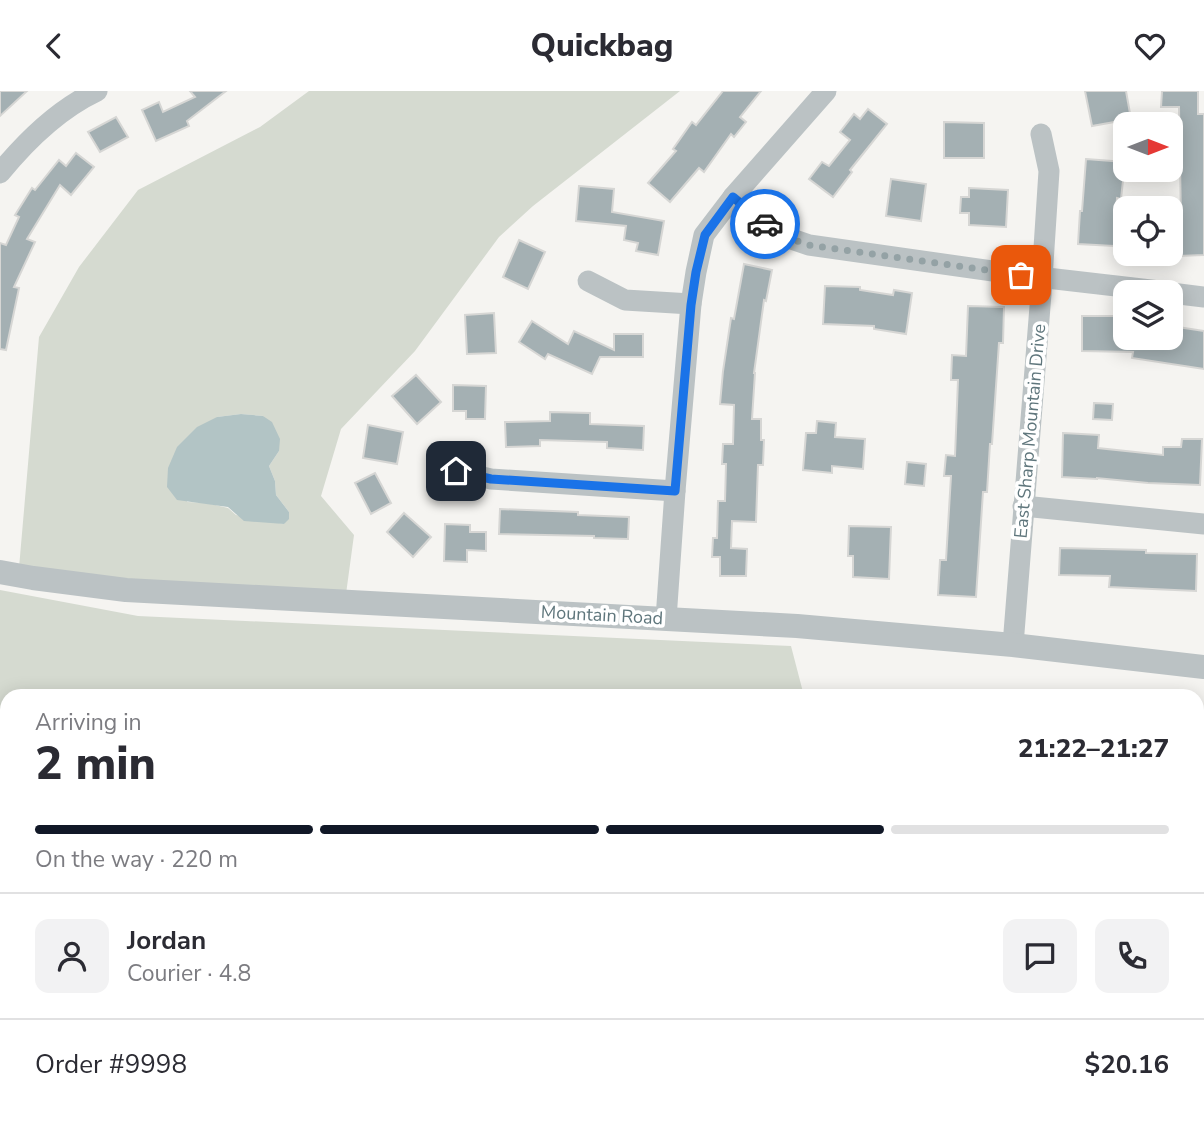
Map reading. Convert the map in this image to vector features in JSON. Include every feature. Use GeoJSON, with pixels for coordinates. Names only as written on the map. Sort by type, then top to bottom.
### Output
{"type":"FeatureCollection","features":[{"type":"Feature","properties":{"kind":"street"},"geometry":{"type":"LineString","coordinates":[[0,173],[25,143],[53,119],[97,91]]}},
{"type":"Feature","properties":{"kind":"street"},"geometry":{"type":"LineString","coordinates":[[666,618],[691,305],[705,235],[733,197],[825,91]]}},
{"type":"Feature","properties":{"kind":"street","name":"East Sharp Mountain Drive"},"geometry":{"type":"LineString","coordinates":[[1013,645],[1049,171],[1041,134]]}},
{"type":"Feature","properties":{"kind":"street"},"geometry":{"type":"LineString","coordinates":[[733,197],[777,234],[809,245],[1113,285]]}},
{"type":"Feature","properties":{"kind":"street"},"geometry":{"type":"LineString","coordinates":[[587,281],[625,300],[691,305]]}},
{"type":"Feature","properties":{"kind":"street"},"geometry":{"type":"LineString","coordinates":[[1183,294],[1204,297]]}},
{"type":"Feature","properties":{"kind":"street"},"geometry":{"type":"LineString","coordinates":[[456,471],[491,479],[675,491]]}},
{"type":"Feature","properties":{"kind":"street"},"geometry":{"type":"LineString","coordinates":[[1023,506],[1204,524]]}},
{"type":"Feature","properties":{"kind":"street","name":"Mountain Road"},"geometry":{"type":"LineString","coordinates":[[0,572],[126,590],[797,626],[1013,645],[1204,667]]}},
{"type":"Feature","properties":{"kind":"shaded area"},"geometry":{"type":"Polygon","coordinates":[[[309,91],[680,91],[533,206],[499,237],[415,351],[341,429],[321,496],[354,535],[346,594],[136,583],[19,568],[39,337],[79,267],[138,190],[260,127],[309,91]],[[241,414],[217,417],[187,502],[207,503],[228,508],[236,515],[284,524],[289,512],[276,495],[275,481],[269,466],[279,451],[263,416],[241,414]]]}},
{"type":"Feature","properties":{"kind":"shaded area"},"geometry":{"type":"Polygon","coordinates":[[[241,414],[263,416],[272,422],[280,439],[279,451],[269,466],[275,481],[276,495],[289,512],[289,519],[284,524],[244,521],[228,507],[177,500],[167,487],[168,468],[177,447],[197,427],[217,417],[241,414]]]}},
{"type":"Feature","properties":{"kind":"shaded area"},"geometry":{"type":"Polygon","coordinates":[[[0,590],[138,616],[791,646],[802,689],[0,689],[0,590]]]}},
{"type":"Feature","properties":{"kind":"building"},"geometry":{"type":"Polygon","coordinates":[[[0,91],[27,91],[0,116],[0,91]]]}},
{"type":"Feature","properties":{"kind":"building"},"geometry":{"type":"Polygon","coordinates":[[[190,91],[226,91],[187,121],[189,126],[156,141],[142,110],[159,102],[163,112],[195,97],[190,91]]]}},
{"type":"Feature","properties":{"kind":"building"},"geometry":{"type":"Polygon","coordinates":[[[723,91],[761,91],[740,117],[746,122],[734,137],[731,134],[704,172],[699,168],[670,202],[648,183],[676,151],[673,149],[692,122],[696,125],[723,91]]]}},
{"type":"Feature","properties":{"kind":"building"},"geometry":{"type":"Polygon","coordinates":[[[1085,91],[1126,91],[1130,112],[1113,112],[1113,122],[1092,126],[1085,91]]]}},
{"type":"Feature","properties":{"kind":"building"},"geometry":{"type":"Polygon","coordinates":[[[1162,91],[1198,91],[1198,114],[1204,114],[1204,255],[1183,256],[1183,196],[1181,196],[1180,182],[1183,182],[1183,112],[1179,112],[1179,107],[1161,107],[1162,91]]]}},
{"type":"Feature","properties":{"kind":"building"},"geometry":{"type":"Polygon","coordinates":[[[868,109],[887,124],[850,170],[852,172],[833,197],[809,179],[822,162],[829,166],[850,140],[840,132],[854,114],[860,119],[868,109]]]}},
{"type":"Feature","properties":{"kind":"building"},"geometry":{"type":"Polygon","coordinates":[[[116,117],[128,137],[100,152],[88,132],[116,117]]]}},
{"type":"Feature","properties":{"kind":"building"},"geometry":{"type":"Polygon","coordinates":[[[944,122],[984,123],[984,158],[944,158],[944,122]]]}},
{"type":"Feature","properties":{"kind":"building"},"geometry":{"type":"Polygon","coordinates":[[[76,153],[94,167],[71,195],[60,185],[27,239],[35,242],[14,287],[19,288],[6,350],[0,349],[0,243],[6,245],[19,217],[15,215],[32,188],[35,190],[59,160],[66,166],[76,153]]]}},
{"type":"Feature","properties":{"kind":"building"},"geometry":{"type":"Polygon","coordinates":[[[1086,159],[1113,161],[1113,182],[1123,182],[1121,196],[1113,196],[1113,246],[1078,244],[1086,159]]]}},
{"type":"Feature","properties":{"kind":"building"},"geometry":{"type":"Polygon","coordinates":[[[891,179],[926,184],[921,221],[886,216],[891,179]]]}},
{"type":"Feature","properties":{"kind":"building"},"geometry":{"type":"Polygon","coordinates":[[[579,186],[614,189],[612,212],[664,221],[658,255],[636,251],[638,243],[624,240],[626,226],[576,221],[579,186]]]}},
{"type":"Feature","properties":{"kind":"building"},"geometry":{"type":"Polygon","coordinates":[[[969,188],[1008,190],[1006,227],[969,225],[969,213],[960,213],[961,197],[969,197],[969,188]]]}},
{"type":"Feature","properties":{"kind":"building"},"geometry":{"type":"Polygon","coordinates":[[[519,240],[545,252],[528,289],[503,277],[519,240]]]}},
{"type":"Feature","properties":{"kind":"building"},"geometry":{"type":"Polygon","coordinates":[[[744,264],[772,270],[766,301],[764,300],[754,373],[752,419],[761,419],[763,465],[758,465],[756,522],[732,521],[731,548],[747,549],[746,576],[720,576],[720,557],[712,557],[713,538],[717,538],[718,501],[725,501],[726,464],[722,464],[723,444],[733,444],[734,405],[720,404],[731,318],[734,319],[744,264]]]}},
{"type":"Feature","properties":{"kind":"building"},"geometry":{"type":"Polygon","coordinates":[[[825,286],[860,287],[860,290],[893,295],[894,290],[912,293],[906,334],[874,329],[874,326],[823,324],[825,286]]]}},
{"type":"Feature","properties":{"kind":"building"},"geometry":{"type":"Polygon","coordinates":[[[968,306],[1004,307],[1003,343],[999,343],[987,492],[983,492],[976,597],[938,595],[940,560],[946,560],[951,476],[944,476],[946,455],[955,456],[958,380],[951,380],[952,355],[966,356],[968,306]]]}},
{"type":"Feature","properties":{"kind":"building"},"geometry":{"type":"Polygon","coordinates":[[[494,313],[496,353],[467,354],[465,315],[494,313]]]}},
{"type":"Feature","properties":{"kind":"building"},"geometry":{"type":"Polygon","coordinates":[[[1082,316],[1113,316],[1113,350],[1183,350],[1183,328],[1204,331],[1204,369],[1132,358],[1133,352],[1082,351],[1082,316]]]}},
{"type":"Feature","properties":{"kind":"building"},"geometry":{"type":"Polygon","coordinates":[[[532,321],[568,344],[574,331],[614,350],[614,334],[643,334],[643,357],[600,357],[592,374],[548,354],[545,359],[519,342],[532,321]]]}},
{"type":"Feature","properties":{"kind":"building"},"geometry":{"type":"Polygon","coordinates":[[[416,375],[441,402],[417,424],[392,396],[416,375]]]}},
{"type":"Feature","properties":{"kind":"building"},"geometry":{"type":"Polygon","coordinates":[[[453,385],[486,386],[485,419],[466,419],[466,411],[453,411],[453,385]]]}},
{"type":"Feature","properties":{"kind":"building"},"geometry":{"type":"Polygon","coordinates":[[[1094,403],[1113,404],[1112,420],[1093,419],[1094,403]]]}},
{"type":"Feature","properties":{"kind":"building"},"geometry":{"type":"Polygon","coordinates":[[[550,412],[590,413],[590,424],[644,426],[643,450],[607,448],[607,442],[540,440],[540,446],[506,447],[505,422],[550,421],[550,412]]]}},
{"type":"Feature","properties":{"kind":"building"},"geometry":{"type":"Polygon","coordinates":[[[817,421],[836,423],[835,437],[865,439],[863,469],[832,466],[832,473],[803,470],[806,433],[816,433],[817,421]]]}},
{"type":"Feature","properties":{"kind":"building"},"geometry":{"type":"Polygon","coordinates":[[[368,425],[403,432],[397,464],[363,458],[368,425]]]}},
{"type":"Feature","properties":{"kind":"building"},"geometry":{"type":"Polygon","coordinates":[[[1063,433],[1099,435],[1098,448],[1163,455],[1163,447],[1181,447],[1182,439],[1202,439],[1200,485],[1062,477],[1063,433]]]}},
{"type":"Feature","properties":{"kind":"building"},"geometry":{"type":"Polygon","coordinates":[[[907,462],[926,464],[924,486],[905,484],[907,462]]]}},
{"type":"Feature","properties":{"kind":"building"},"geometry":{"type":"Polygon","coordinates":[[[375,473],[391,503],[371,514],[355,483],[375,473]]]}},
{"type":"Feature","properties":{"kind":"building"},"geometry":{"type":"Polygon","coordinates":[[[500,509],[629,517],[628,539],[499,534],[500,509]]]}},
{"type":"Feature","properties":{"kind":"building"},"geometry":{"type":"Polygon","coordinates":[[[404,513],[431,537],[413,557],[387,532],[404,513]]]}},
{"type":"Feature","properties":{"kind":"building"},"geometry":{"type":"Polygon","coordinates":[[[445,524],[470,525],[470,532],[486,532],[486,551],[467,550],[467,562],[444,561],[445,524]]]}},
{"type":"Feature","properties":{"kind":"building"},"geometry":{"type":"Polygon","coordinates":[[[849,526],[891,527],[889,579],[853,577],[853,556],[848,556],[849,526]]]}},
{"type":"Feature","properties":{"kind":"building"},"geometry":{"type":"Polygon","coordinates":[[[1060,548],[1197,554],[1196,591],[1109,587],[1110,576],[1059,575],[1060,548]]]}},
{"type":"Feature","properties":{"kind":"way so far"},"geometry":{"type":"LineString","coordinates":[[765,224],[777,234],[809,245],[1021,275]]}},
{"type":"Feature","properties":{"kind":"route"},"geometry":{"type":"LineString","coordinates":[[456,471],[491,479],[675,491],[691,305],[705,235],[733,197],[765,224]]}}]}
